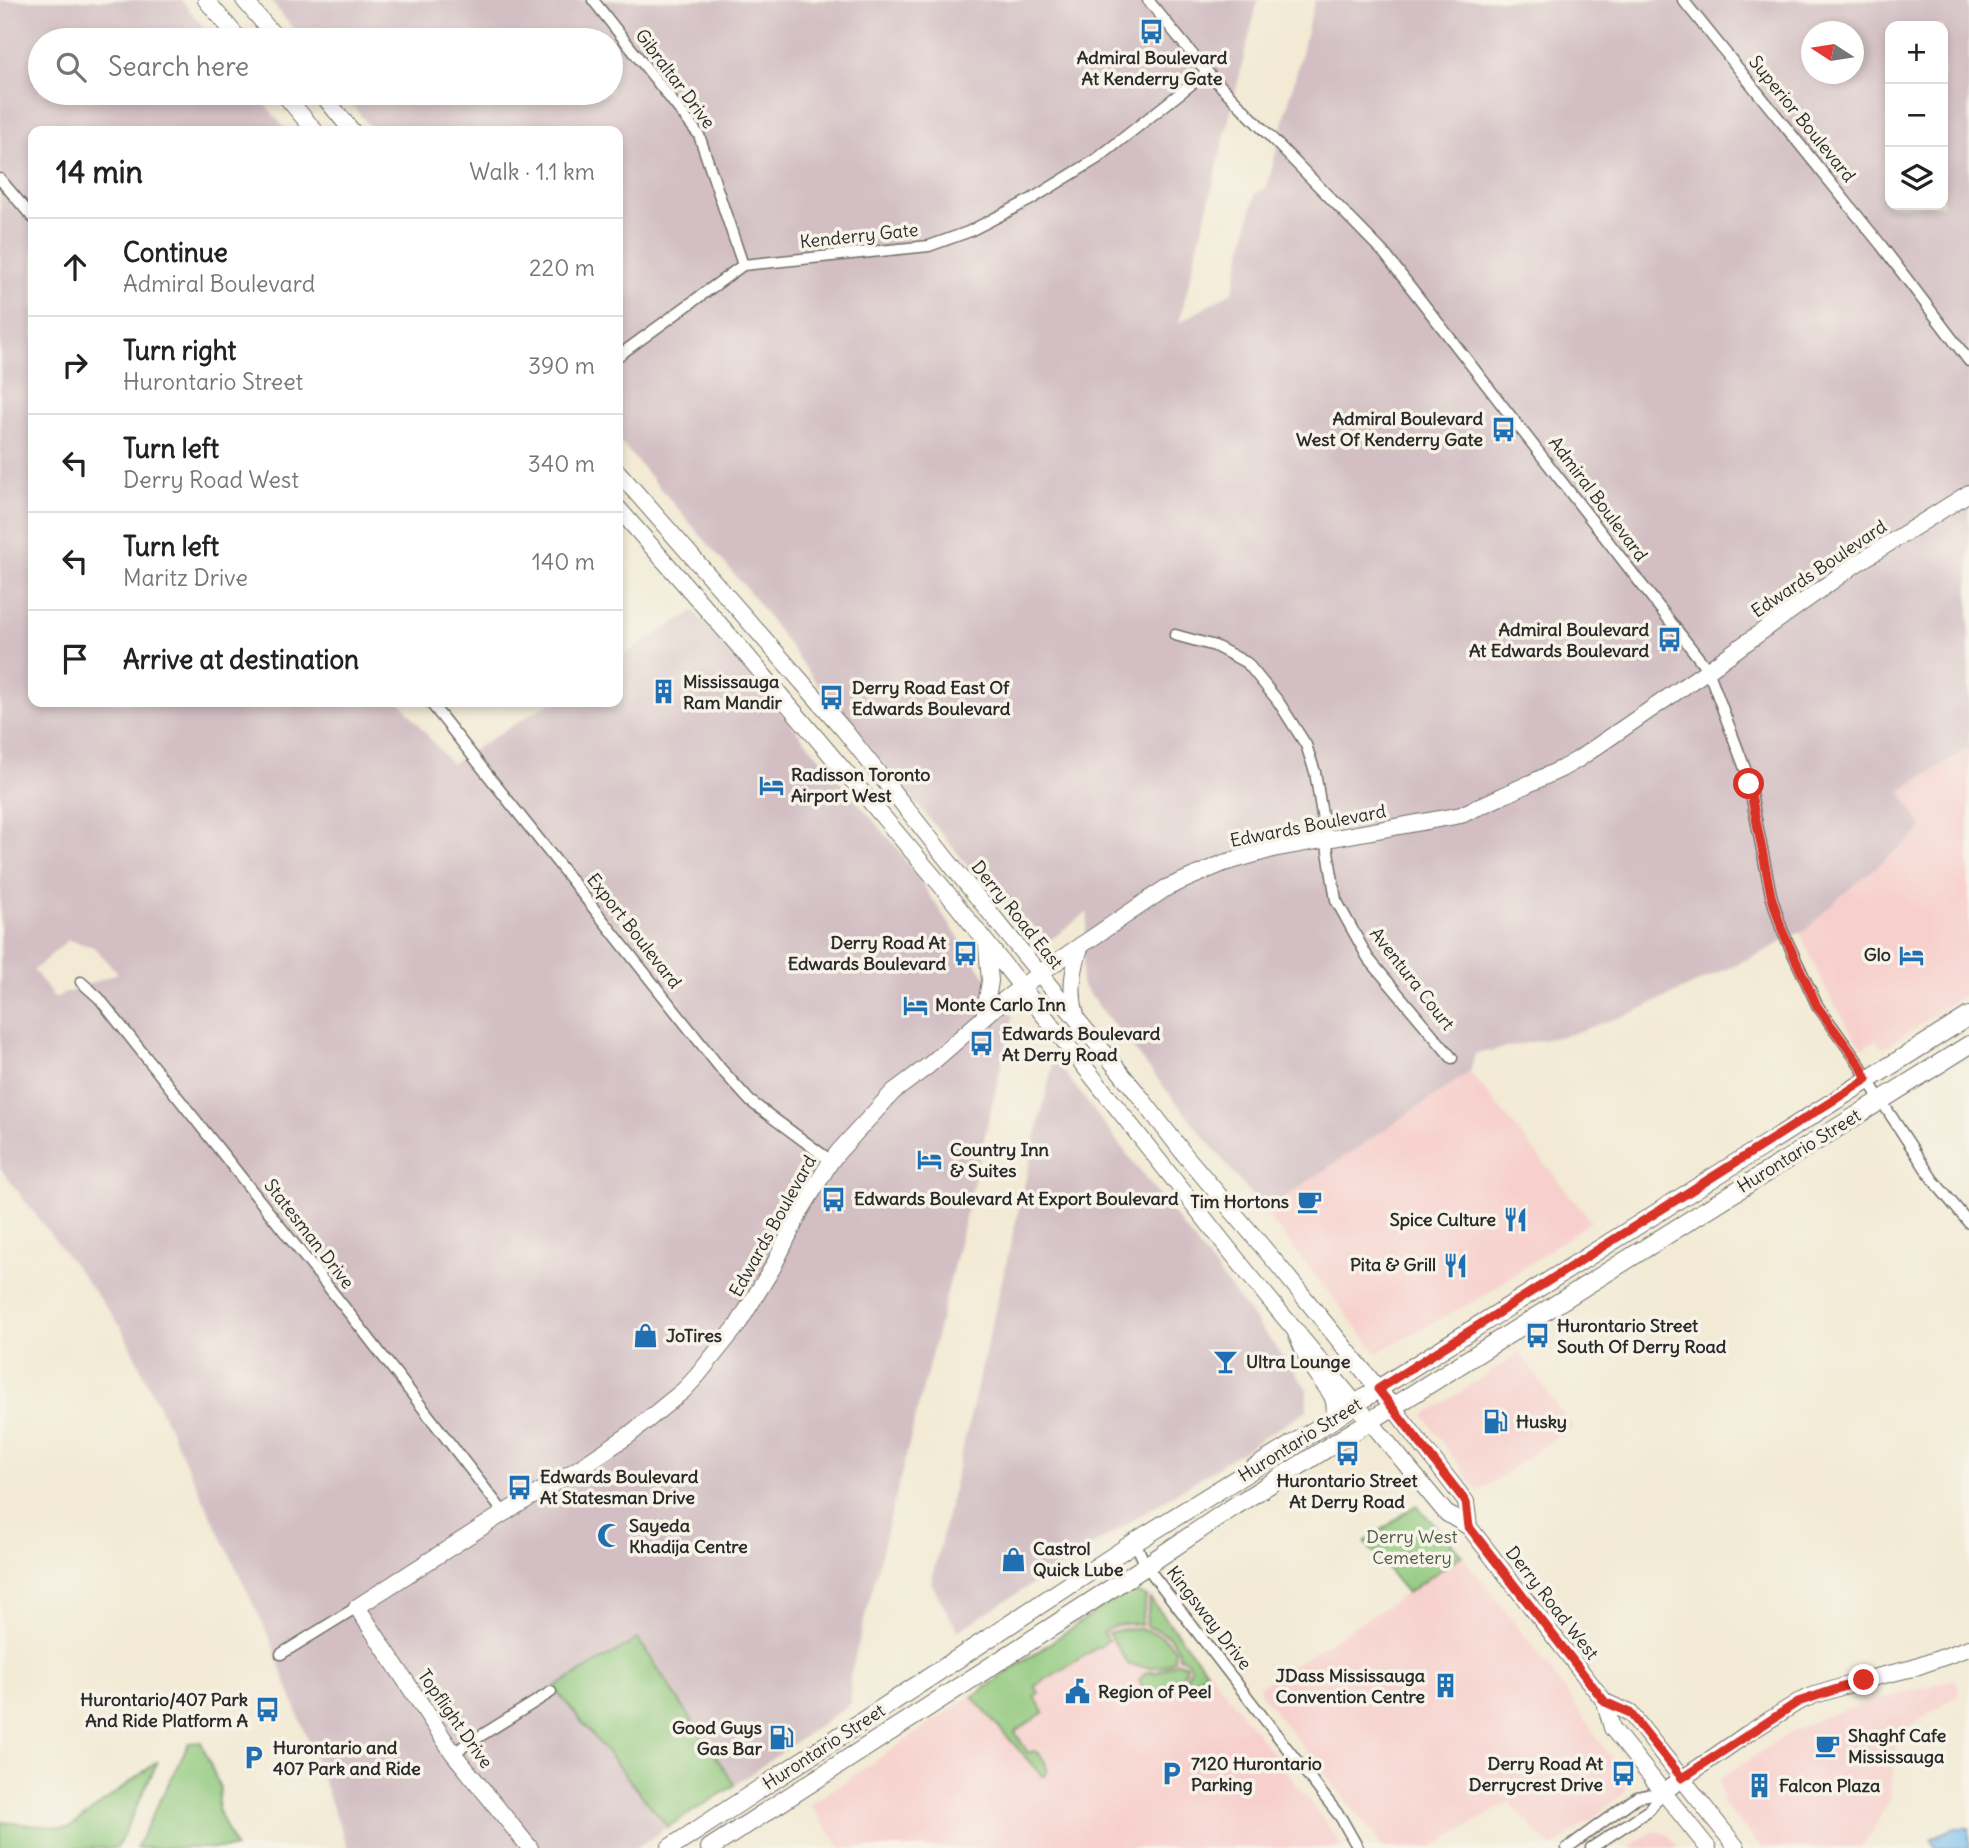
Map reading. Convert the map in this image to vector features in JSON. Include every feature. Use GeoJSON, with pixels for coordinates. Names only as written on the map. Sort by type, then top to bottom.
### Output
{"type":"FeatureCollection","features":[{"type":"Feature","properties":{"kind":"main road"},"geometry":{"type":"LineString","coordinates":[[206,0],[230,28]]}},
{"type":"Feature","properties":{"kind":"main road"},"geometry":{"type":"LineString","coordinates":[[244,0],[268,28]]}},
{"type":"Feature","properties":{"kind":"main road"},"geometry":{"type":"LineString","coordinates":[[293,105],[311,126]]}},
{"type":"Feature","properties":{"kind":"main road"},"geometry":{"type":"LineString","coordinates":[[331,105],[348,126]]}},
{"type":"Feature","properties":{"kind":"main road","name":"Derry Road East"},"geometry":{"type":"LineString","coordinates":[[623,478],[844,730],[1185,1155],[1378,1389]]}},
{"type":"Feature","properties":{"kind":"main road","name":"Edwards Boulevard"},"geometry":{"type":"LineString","coordinates":[[357,1607],[578,1469],[629,1435],[684,1390],[737,1326],[750,1306],[801,1210],[831,1161],[893,1092],[1040,973],[1166,888],[1224,863],[1273,849],[1461,815],[1577,760],[1856,564],[1969,493]]}},
{"type":"Feature","properties":{"kind":"main road"},"geometry":{"type":"LineString","coordinates":[[623,511],[642,500]]}},
{"type":"Feature","properties":{"kind":"main road"},"geometry":{"type":"LineString","coordinates":[[623,514],[743,651],[944,889],[1020,988],[1297,1333],[1371,1420]]}},
{"type":"Feature","properties":{"kind":"main road"},"geometry":{"type":"LineString","coordinates":[[676,575],[693,559]]}},
{"type":"Feature","properties":{"kind":"main road"},"geometry":{"type":"LineString","coordinates":[[904,842],[922,829]]}},
{"type":"Feature","properties":{"kind":"main road"},"geometry":{"type":"LineString","coordinates":[[944,889],[960,876]]}},
{"type":"Feature","properties":{"kind":"main road"},"geometry":{"type":"LineString","coordinates":[[984,1018],[990,981],[987,944]]}},
{"type":"Feature","properties":{"kind":"main road"},"geometry":{"type":"LineString","coordinates":[[1078,1021],[1071,988],[1081,945]]}},
{"type":"Feature","properties":{"kind":"main road","name":"Hurontario Street"},"geometry":{"type":"LineString","coordinates":[[670,1848],[1135,1542],[1969,1016]]}},
{"type":"Feature","properties":{"kind":"main road","name":"Hurontario Street"},"geometry":{"type":"LineString","coordinates":[[710,1848],[1230,1509],[1969,1045]]}},
{"type":"Feature","properties":{"kind":"main road"},"geometry":{"type":"LineString","coordinates":[[1297,1333],[1314,1368],[1334,1394],[1337,1409],[1335,1418]]}},
{"type":"Feature","properties":{"kind":"main road","name":"Derry Road West"},"geometry":{"type":"LineString","coordinates":[[1378,1389],[1466,1502],[1469,1527]]}},
{"type":"Feature","properties":{"kind":"main road","name":"Derry Road West"},"geometry":{"type":"LineString","coordinates":[[1371,1420],[1446,1513],[1469,1527],[1605,1702],[1612,1728],[1708,1848]]}},
{"type":"Feature","properties":{"kind":"main road","name":"Topflight Drive"},"geometry":{"type":"LineString","coordinates":[[357,1607],[453,1754],[530,1848]]}},
{"type":"Feature","properties":{"kind":"main road"},"geometry":{"type":"LineString","coordinates":[[1663,1792],[1798,1702],[1864,1680],[1913,1668],[1969,1648]]}},
{"type":"Feature","properties":{"kind":"main road","name":"Derry Road West"},"geometry":{"type":"LineString","coordinates":[[1605,1702],[1630,1713],[1737,1848]]}},
{"type":"Feature","properties":{"kind":"street","name":"Gibraltar Drive"},"geometry":{"type":"LineString","coordinates":[[593,0],[615,28]]}},
{"type":"Feature","properties":{"kind":"street","name":"Admiral Boulevard"},"geometry":{"type":"LineString","coordinates":[[1148,0],[1207,72],[1384,253],[1708,670],[1747,774],[1771,895],[1782,930],[1817,1006],[1860,1065],[1933,1180],[1969,1223]]}},
{"type":"Feature","properties":{"kind":"street","name":"Superior Boulevard"},"geometry":{"type":"LineString","coordinates":[[1683,0],[1881,245],[1969,360]]}},
{"type":"Feature","properties":{"kind":"street","name":"Gibraltar Drive"},"geometry":{"type":"LineString","coordinates":[[623,38],[699,135],[743,265]]}},
{"type":"Feature","properties":{"kind":"street","name":"Kenderry Gate"},"geometry":{"type":"LineString","coordinates":[[743,265],[929,246],[968,232],[1030,200],[1098,158],[1207,72]]}},
{"type":"Feature","properties":{"kind":"street"},"geometry":{"type":"LineString","coordinates":[[0,179],[28,212]]}},
{"type":"Feature","properties":{"kind":"street"},"geometry":{"type":"LineString","coordinates":[[623,352],[743,265]]}},
{"type":"Feature","properties":{"kind":"street","name":"Aventura Court"},"geometry":{"type":"LineString","coordinates":[[1175,635],[1215,646],[1247,663],[1278,701],[1306,745],[1315,772],[1336,900],[1368,958],[1452,1058]]}},
{"type":"Feature","properties":{"kind":"street","name":"Export Boulevard"},"geometry":{"type":"LineString","coordinates":[[434,707],[721,1069],[750,1101],[831,1161]]}},
{"type":"Feature","properties":{"kind":"street","name":"Statesman Drive"},"geometry":{"type":"LineString","coordinates":[[81,982],[107,1007],[504,1513]]}},
{"type":"Feature","properties":{"kind":"street","name":"Kingsway Drive"},"geometry":{"type":"LineString","coordinates":[[1135,1542],[1146,1566],[1341,1818],[1358,1848]]}},
{"type":"Feature","properties":{"kind":"street","name":"Edwards Boulevard"},"geometry":{"type":"LineString","coordinates":[[281,1654],[357,1607]]}},
{"type":"Feature","properties":{"kind":"street"},"geometry":{"type":"LineString","coordinates":[[453,1754],[551,1692]]}},
{"type":"Feature","properties":{"kind":"street"},"geometry":{"type":"LineString","coordinates":[[1567,1848],[1637,1797],[1663,1792]]}},
{"type":"Feature","properties":{"kind":"street"},"geometry":{"type":"LineString","coordinates":[[1591,1848],[1649,1810],[1663,1792]]}},
{"type":"Feature","properties":{"kind":"shaded area"},"geometry":{"type":"Polygon","coordinates":[[[0,0],[181,0],[204,28],[28,28],[28,105],[266,105],[283,126],[28,126],[28,707],[404,707],[451,764],[542,707],[623,707],[623,656],[694,611],[898,849],[1013,1017],[850,1677],[851,1703],[735,1785],[638,1640],[554,1688],[668,1827],[636,1848],[348,1848],[270,1639],[121,1327],[0,1168],[0,0]],[[68,940],[34,970],[54,998],[118,973],[94,947],[68,940]]]}},
{"type":"Feature","properties":{"kind":"shaded area"},"geometry":{"type":"Polygon","coordinates":[[[270,0],[1258,0],[1179,323],[1233,291],[1255,194],[1267,187],[1315,0],[1969,0],[1969,748],[1901,791],[1923,829],[1837,899],[1808,928],[1632,1013],[1571,1034],[1475,1054],[1470,1072],[1264,1211],[1081,984],[1088,912],[1050,940],[986,887],[827,697],[751,594],[623,445],[623,126],[369,126],[352,105],[623,105],[623,28],[292,28],[270,0]]]}},
{"type":"Feature","properties":{"kind":"shaded area"},"geometry":{"type":"Polygon","coordinates":[[[1969,748],[1969,992],[1882,1049],[1876,1040],[1862,1048],[1825,989],[1800,932],[1923,829],[1901,792],[1969,748]]]}},
{"type":"Feature","properties":{"kind":"shaded area"},"geometry":{"type":"Polygon","coordinates":[[[1054,1059],[1307,1388],[1307,1410],[958,1631],[931,1583],[1054,1059]]]}},
{"type":"Feature","properties":{"kind":"shaded area"},"geometry":{"type":"Polygon","coordinates":[[[1470,1072],[1591,1221],[1487,1294],[1377,1353],[1264,1211],[1470,1072]]]}},
{"type":"Feature","properties":{"kind":"shaded area"},"geometry":{"type":"Polygon","coordinates":[[[1520,1353],[1572,1427],[1478,1492],[1424,1416],[1520,1353]]]}},
{"type":"Feature","properties":{"kind":"shaded area"},"geometry":{"type":"Polygon","coordinates":[[[1462,1555],[1547,1665],[1625,1778],[1623,1795],[1552,1848],[1509,1802],[1431,1848],[1384,1848],[1263,1697],[1259,1687],[1462,1555]]]}},
{"type":"Feature","properties":{"kind":"shaded area"},"geometry":{"type":"Polygon","coordinates":[[[1128,1593],[1153,1598],[1336,1836],[1342,1848],[841,1848],[810,1805],[1115,1598],[1128,1593]]]}},
{"type":"Feature","properties":{"kind":"shaded area"},"geometry":{"type":"Polygon","coordinates":[[[1955,1679],[1960,1693],[1897,1735],[1890,1799],[1865,1843],[1859,1848],[1762,1848],[1722,1803],[1720,1779],[1794,1731],[1831,1714],[1955,1679]]]}},
{"type":"Feature","properties":{"kind":"shaded area"},"geometry":{"type":"Polygon","coordinates":[[[1653,1831],[1667,1833],[1679,1848],[1628,1848],[1653,1831]]]}},
{"type":"Feature","properties":{"kind":"green space","name":"Derry West Cemetery"},"geometry":{"type":"Polygon","coordinates":[[[1416,1505],[1462,1555],[1407,1593],[1365,1542],[1416,1505]]]}},
{"type":"Feature","properties":{"kind":"green space"},"geometry":{"type":"Polygon","coordinates":[[[1128,1593],[1138,1593],[1146,1597],[1141,1625],[1126,1624],[1103,1632],[1108,1640],[1102,1645],[1035,1686],[1039,1693],[1034,1696],[1044,1712],[1015,1732],[1028,1753],[1034,1751],[1043,1759],[1046,1770],[1043,1777],[972,1697],[1115,1598],[1128,1593]]]}},
{"type":"Feature","properties":{"kind":"green space"},"geometry":{"type":"Polygon","coordinates":[[[1150,1599],[1206,1670],[1190,1683],[1186,1677],[1190,1671],[1189,1665],[1179,1657],[1173,1640],[1146,1626],[1150,1599]]]}},
{"type":"Feature","properties":{"kind":"green space"},"geometry":{"type":"Polygon","coordinates":[[[1129,1628],[1161,1636],[1175,1649],[1174,1660],[1158,1667],[1129,1665],[1108,1633],[1129,1628]]]}},
{"type":"Feature","properties":{"kind":"green space"},"geometry":{"type":"Polygon","coordinates":[[[638,1639],[735,1785],[668,1827],[554,1688],[638,1639]]]}},
{"type":"Feature","properties":{"kind":"green space"},"geometry":{"type":"Polygon","coordinates":[[[1178,1662],[1186,1665],[1185,1673],[1148,1697],[1139,1681],[1145,1673],[1157,1672],[1178,1662]]]}},
{"type":"Feature","properties":{"kind":"green space"},"geometry":{"type":"Polygon","coordinates":[[[201,1742],[220,1788],[218,1809],[235,1848],[136,1848],[189,1743],[201,1742]]]}},
{"type":"Feature","properties":{"kind":"green space"},"geometry":{"type":"Polygon","coordinates":[[[158,1761],[117,1848],[0,1848],[0,1822],[69,1828],[158,1761]]]}},
{"type":"Feature","properties":{"kind":"water"},"geometry":{"type":"Polygon","coordinates":[[[1953,1828],[1969,1828],[1969,1848],[1935,1848],[1931,1839],[1953,1828]]]}},
{"type":"Feature","properties":{"kind":"place","name":"Admiral Boulevard At Kenderry Gate"},"geometry":{"type":"Point","coordinates":[1152,31]}},
{"type":"Feature","properties":{"kind":"place","name":"Admiral Boulevard West Of Kenderry Gate"},"geometry":{"type":"Point","coordinates":[1503,429]}},
{"type":"Feature","properties":{"kind":"place","name":"Admiral Boulevard At Edwards Boulevard"},"geometry":{"type":"Point","coordinates":[1669,640]}},
{"type":"Feature","properties":{"kind":"place","name":"Mississauga Ram Mandir"},"geometry":{"type":"Point","coordinates":[663,692]}},
{"type":"Feature","properties":{"kind":"place","name":"Derry Road East Of Edwards Boulevard"},"geometry":{"type":"Point","coordinates":[832,698]}},
{"type":"Feature","properties":{"kind":"place","name":"Radisson Toronto Airport West"},"geometry":{"type":"Point","coordinates":[771,785]}},
{"type":"Feature","properties":{"kind":"place","name":"Derry Road At Edwards Boulevard"},"geometry":{"type":"Point","coordinates":[966,953]}},
{"type":"Feature","properties":{"kind":"place","name":"Glo"},"geometry":{"type":"Point","coordinates":[1911,955]}},
{"type":"Feature","properties":{"kind":"place","name":"Monte Carlo Inn"},"geometry":{"type":"Point","coordinates":[915,1005]}},
{"type":"Feature","properties":{"kind":"place","name":"Edwards Boulevard At Derry Road"},"geometry":{"type":"Point","coordinates":[982,1044]}},
{"type":"Feature","properties":{"kind":"place","name":"Country Inn & Suites"},"geometry":{"type":"Point","coordinates":[930,1160]}},
{"type":"Feature","properties":{"kind":"place","name":"Edwards Boulevard At Export Boulevard"},"geometry":{"type":"Point","coordinates":[834,1199]}},
{"type":"Feature","properties":{"kind":"place","name":"Tim Hortons"},"geometry":{"type":"Point","coordinates":[1309,1202]}},
{"type":"Feature","properties":{"kind":"place","name":"Spice Culture"},"geometry":{"type":"Point","coordinates":[1516,1220]}},
{"type":"Feature","properties":{"kind":"place","name":"Pita & Grill"},"geometry":{"type":"Point","coordinates":[1456,1265]}},
{"type":"Feature","properties":{"kind":"place","name":"JoTires"},"geometry":{"type":"Point","coordinates":[646,1336]}},
{"type":"Feature","properties":{"kind":"place","name":"Hurontario Street South Of Derry Road"},"geometry":{"type":"Point","coordinates":[1537,1336]}},
{"type":"Feature","properties":{"kind":"place","name":"Ultra Lounge"},"geometry":{"type":"Point","coordinates":[1226,1362]}},
{"type":"Feature","properties":{"kind":"place","name":"Husky"},"geometry":{"type":"Point","coordinates":[1496,1422]}},
{"type":"Feature","properties":{"kind":"place","name":"Hurontario Street At Derry Road"},"geometry":{"type":"Point","coordinates":[1347,1454]}},
{"type":"Feature","properties":{"kind":"place","name":"Edwards Boulevard At Statesman Drive"},"geometry":{"type":"Point","coordinates":[520,1487]}},
{"type":"Feature","properties":{"kind":"place","name":"Sayeda Khadija Centre"},"geometry":{"type":"Point","coordinates":[609,1536]}},
{"type":"Feature","properties":{"kind":"place","name":"Castrol Quick Lube"},"geometry":{"type":"Point","coordinates":[1013,1559]}},
{"type":"Feature","properties":{"kind":"place","name":"JDass Mississauga Convention Centre"},"geometry":{"type":"Point","coordinates":[1445,1686]}},
{"type":"Feature","properties":{"kind":"place","name":"Region of Peel"},"geometry":{"type":"Point","coordinates":[1078,1692]}},
{"type":"Feature","properties":{"kind":"place","name":"Hurontario/407 Park And Ride Platform A"},"geometry":{"type":"Point","coordinates":[268,1710]}},
{"type":"Feature","properties":{"kind":"place","name":"Good Guys Gas Bar"},"geometry":{"type":"Point","coordinates":[782,1738]}},
{"type":"Feature","properties":{"kind":"place","name":"Shaghf Cafe Mississauga"},"geometry":{"type":"Point","coordinates":[1828,1746]}},
{"type":"Feature","properties":{"kind":"place","name":"Hurontario and 407 Park and Ride"},"geometry":{"type":"Point","coordinates":[253,1758]}},
{"type":"Feature","properties":{"kind":"place","name":"7120 Hurontario Parking"},"geometry":{"type":"Point","coordinates":[1171,1774]}},
{"type":"Feature","properties":{"kind":"place","name":"Derry Road At Derrycrest Drive"},"geometry":{"type":"Point","coordinates":[1623,1774]}},
{"type":"Feature","properties":{"kind":"place","name":"Falcon Plaza"},"geometry":{"type":"Point","coordinates":[1759,1786]}},
{"type":"Feature","properties":{"kind":"route"},"geometry":{"type":"LineString","coordinates":[[1749,784],[1771,895],[1782,930],[1817,1006],[1860,1065],[1867,1079],[1378,1389],[1466,1502],[1469,1527],[1605,1702],[1630,1713],[1682,1778],[1798,1702],[1864,1680]]}}]}
